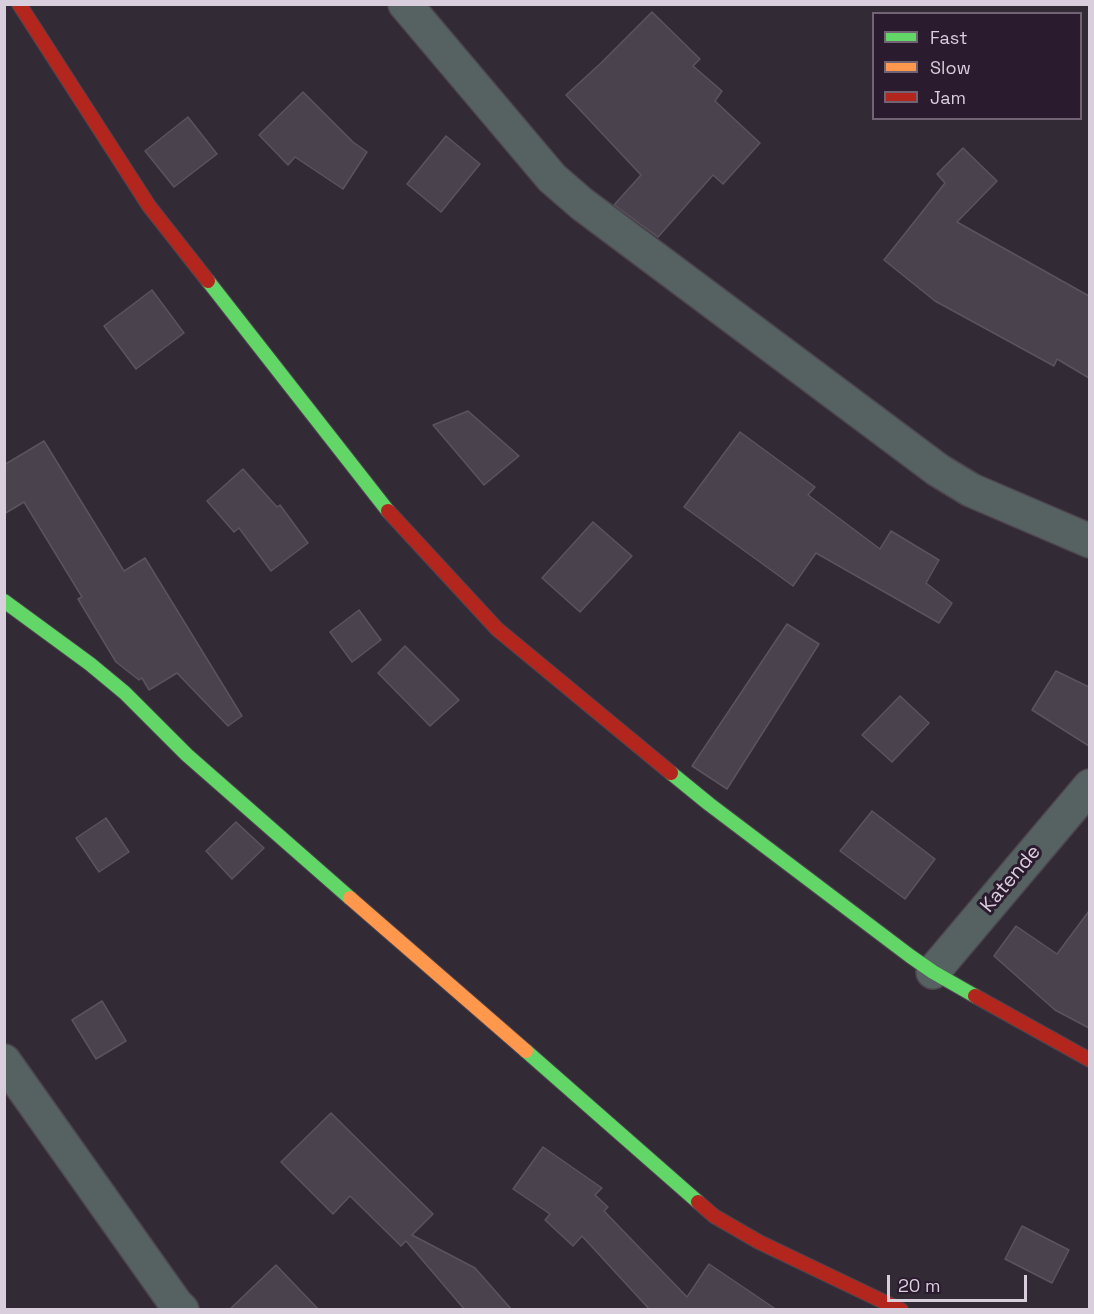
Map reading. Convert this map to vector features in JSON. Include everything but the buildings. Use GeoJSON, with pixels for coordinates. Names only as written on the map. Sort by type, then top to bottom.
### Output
{"type":"FeatureCollection","features":[{"type":"Feature","properties":{"kind":"street"},"geometry":{"type":"LineString","coordinates":[[19,4],[149,206],[381,503],[497,629],[709,804],[933,972],[1089,1060]]}},
{"type":"Feature","properties":{"kind":"street"},"geometry":{"type":"LineString","coordinates":[[405,4],[552,178],[582,204],[938,470],[971,490],[1089,541]]}},
{"type":"Feature","properties":{"kind":"street"},"geometry":{"type":"LineString","coordinates":[[4,601],[125,693],[187,755],[714,1216],[759,1242],[901,1310]]}},
{"type":"Feature","properties":{"kind":"street","name":"Katende"},"geometry":{"type":"LineString","coordinates":[[933,972],[1089,786]]}},
{"type":"Feature","properties":{"kind":"street"},"geometry":{"type":"LineString","coordinates":[[4,1061],[182,1310]]}},
{"type":"Feature","properties":{"kind":"traffic: fast"},"geometry":{"type":"LineString","coordinates":[[208,281],[388,511]]}},
{"type":"Feature","properties":{"kind":"traffic: fast"},"geometry":{"type":"LineString","coordinates":[[4,601],[90,664],[125,693],[187,755],[350,898]]}},
{"type":"Feature","properties":{"kind":"traffic: fast"},"geometry":{"type":"LineString","coordinates":[[671,773],[910,956],[975,996]]}},
{"type":"Feature","properties":{"kind":"traffic: fast"},"geometry":{"type":"LineString","coordinates":[[526,1051],[698,1202]]}},
{"type":"Feature","properties":{"kind":"traffic: slow"},"geometry":{"type":"LineString","coordinates":[[350,898],[526,1051]]}},
{"type":"Feature","properties":{"kind":"traffic: jam"},"geometry":{"type":"LineString","coordinates":[[19,4],[149,206],[208,281]]}},
{"type":"Feature","properties":{"kind":"traffic: jam"},"geometry":{"type":"LineString","coordinates":[[388,511],[497,629],[671,773]]}},
{"type":"Feature","properties":{"kind":"traffic: jam"},"geometry":{"type":"LineString","coordinates":[[975,996],[1090,1060]]}},
{"type":"Feature","properties":{"kind":"traffic: jam"},"geometry":{"type":"LineString","coordinates":[[698,1202],[714,1216],[759,1242],[901,1310]]}}]}
